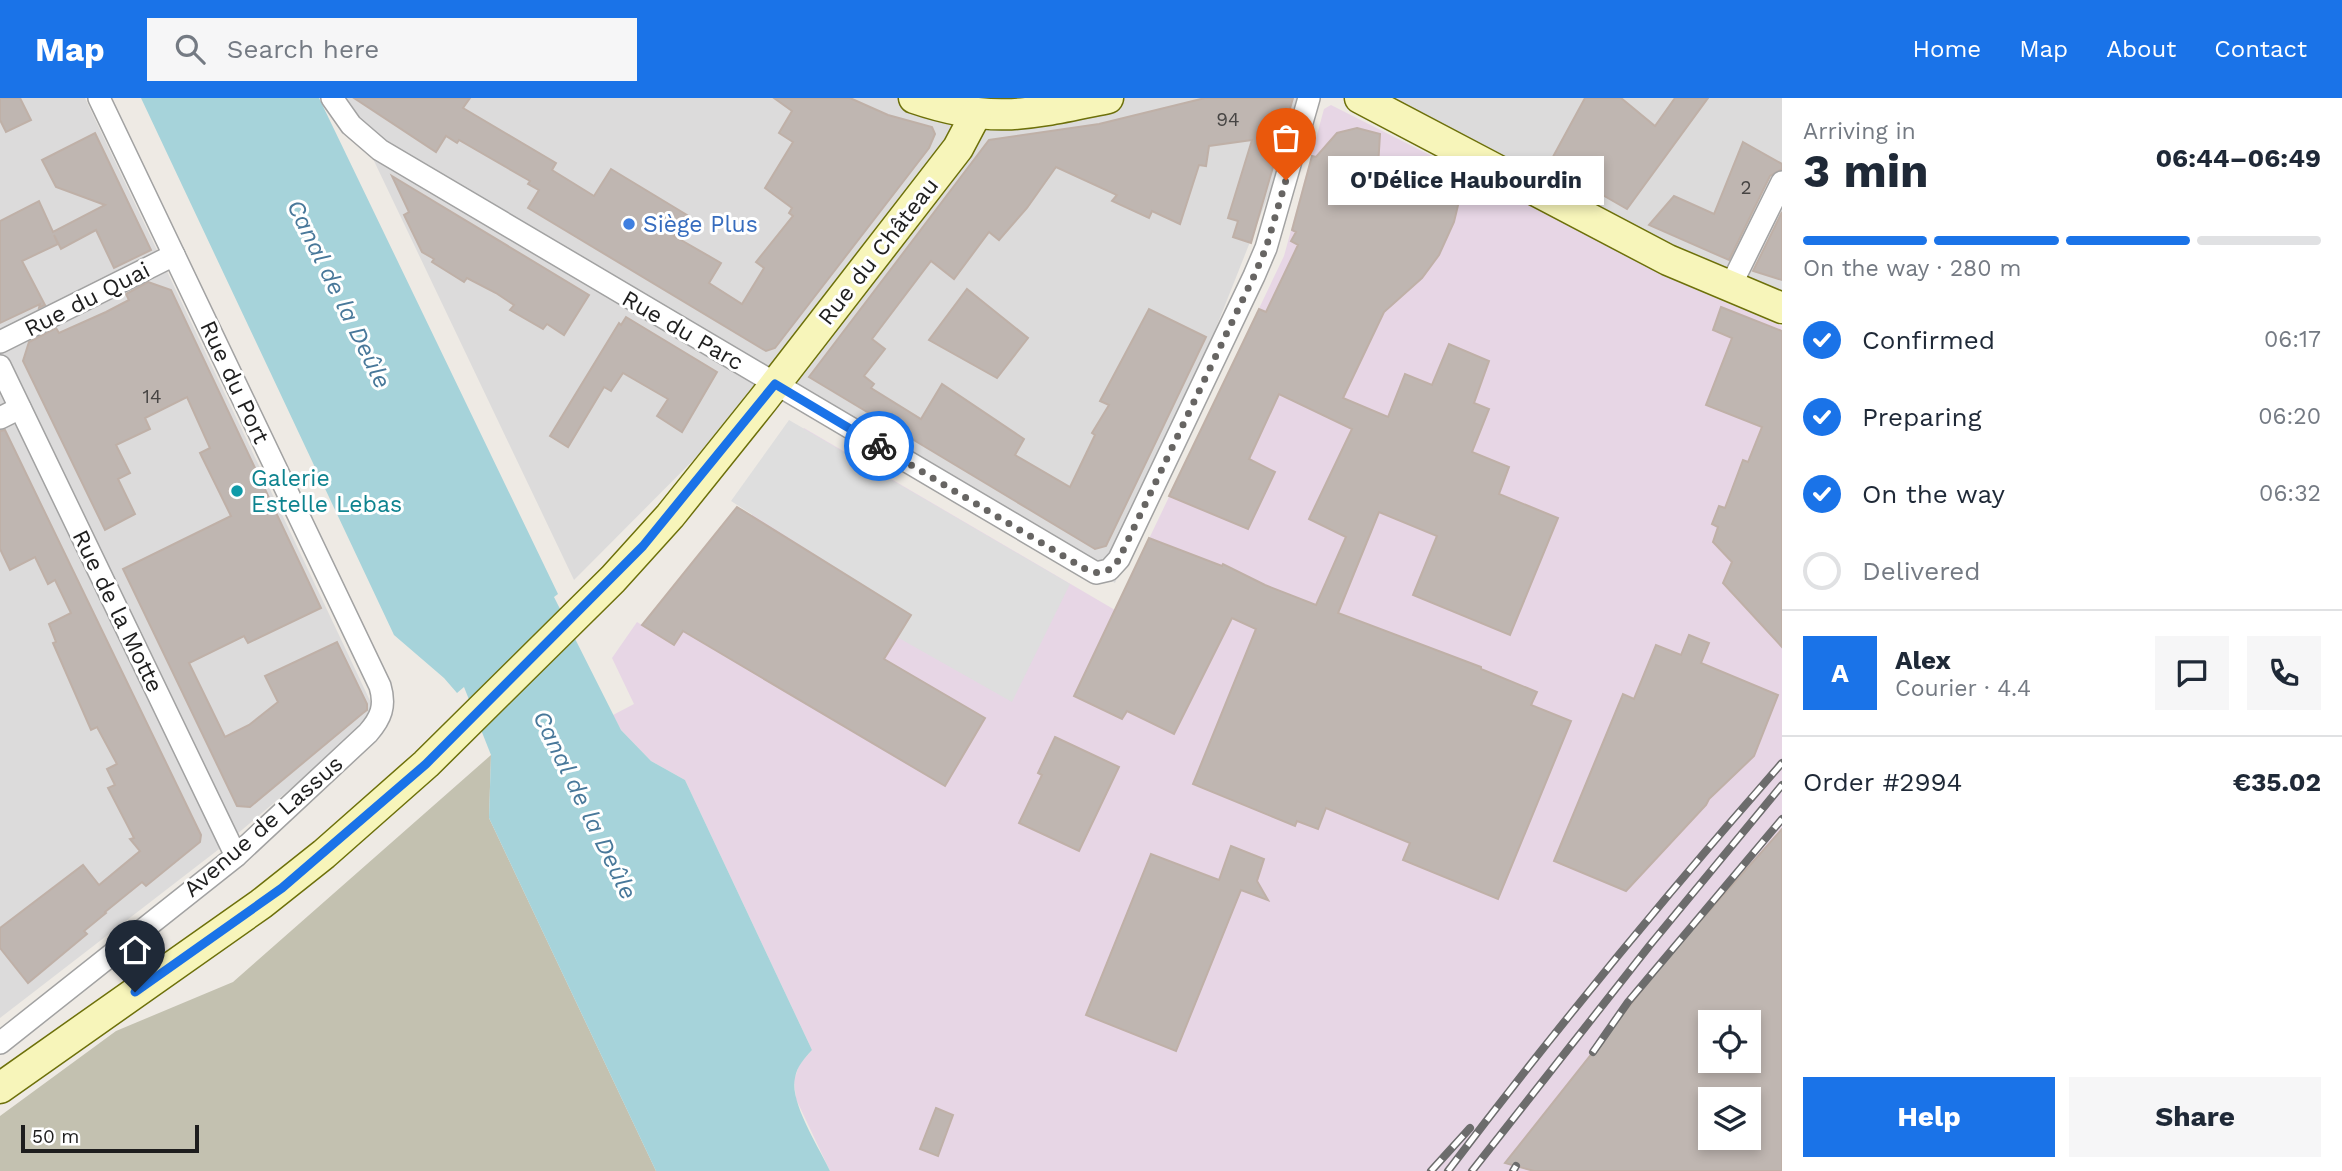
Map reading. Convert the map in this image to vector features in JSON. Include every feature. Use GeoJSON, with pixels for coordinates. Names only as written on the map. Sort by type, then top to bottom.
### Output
{"type":"FeatureCollection","features":[{"type":"Feature","properties":{"kind":"street","name":"Rue du Port"},"geometry":{"type":"LineString","coordinates":[[99,98],[380,686],[384,705]]}},
{"type":"Feature","properties":{"kind":"street","name":"Rue du Parc"},"geometry":{"type":"LineString","coordinates":[[332,98],[351,125],[380,150],[1087,570],[1105,572],[1119,559],[1260,262],[1309,98]]}},
{"type":"Feature","properties":{"kind":"street"},"geometry":{"type":"LineString","coordinates":[[914,98],[997,117],[1027,114],[1108,98]]}},
{"type":"Feature","properties":{"kind":"street"},"geometry":{"type":"LineString","coordinates":[[1360,98],[1668,260],[1782,307]]}},
{"type":"Feature","properties":{"kind":"street","name":"Rue du Château"},"geometry":{"type":"LineString","coordinates":[[89,1024],[282,888],[426,764],[613,579],[670,516],[775,384],[958,148],[976,114]]}},
{"type":"Feature","properties":{"kind":"street"},"geometry":{"type":"LineString","coordinates":[[1730,287],[1782,182]]}},
{"type":"Feature","properties":{"kind":"street","name":"Rue du Quai"},"geometry":{"type":"LineString","coordinates":[[0,342],[174,255]]}},
{"type":"Feature","properties":{"kind":"street","name":"Rue de la Motte"},"geometry":{"type":"LineString","coordinates":[[0,366],[236,856]]}},
{"type":"Feature","properties":{"kind":"street"},"geometry":{"type":"LineString","coordinates":[[0,418],[20,408]]}},
{"type":"Feature","properties":{"kind":"street","name":"Avenue de Lassus"},"geometry":{"type":"LineString","coordinates":[[0,1044],[236,856],[368,733],[381,716],[384,705]]}},
{"type":"Feature","properties":{"kind":"street"},"geometry":{"type":"LineString","coordinates":[[0,1066],[44,1048],[89,1024]]}},
{"type":"Feature","properties":{"kind":"street"},"geometry":{"type":"LineString","coordinates":[[0,1088],[89,1024]]}},
{"type":"Feature","properties":{"kind":"shaded area"},"geometry":{"type":"Polygon","coordinates":[[[0,98],[85,98],[373,707],[362,728],[223,846],[0,1018],[0,98]]]}},
{"type":"Feature","properties":{"kind":"shaded area"},"geometry":{"type":"Polygon","coordinates":[[[344,98],[1307,98],[1115,583],[767,386],[574,580],[344,98]]]}},
{"type":"Feature","properties":{"kind":"shaded area"},"geometry":{"type":"Polygon","coordinates":[[[1360,98],[1782,98],[1782,317],[1360,98]]]}},
{"type":"Feature","properties":{"kind":"shaded area"},"geometry":{"type":"Polygon","coordinates":[[[1331,105],[1694,289],[1782,326],[1782,1171],[830,1171],[796,1099],[794,1081],[799,1065],[812,1050],[685,780],[651,761],[621,730],[613,715],[634,704],[612,658],[637,622],[642,625],[737,507],[751,516],[804,428],[1115,610],[1284,256],[1324,109],[1331,105]]]}},
{"type":"Feature","properties":{"kind":"shaded area"},"geometry":{"type":"Polygon","coordinates":[[[789,420],[1070,584],[1012,702],[897,637],[910,615],[731,501],[789,420]]]}},
{"type":"Feature","properties":{"kind":"shaded area"},"geometry":{"type":"Polygon","coordinates":[[[491,755],[489,818],[656,1171],[0,1171],[0,1116],[116,1031],[233,982],[491,755]]]}},
{"type":"Feature","properties":{"kind":"water","name":"Canal de la Deûle"},"geometry":{"type":"Polygon","coordinates":[[[141,98],[319,98],[558,594],[554,597],[621,730],[651,761],[685,780],[812,1050],[797,1070],[794,1088],[806,1125],[830,1171],[656,1171],[489,818],[491,755],[464,687],[457,693],[444,678],[394,635],[141,98]]]}},
{"type":"Feature","properties":{"kind":"building"},"geometry":{"type":"Polygon","coordinates":[[[0,98],[20,98],[31,120],[6,132],[0,120],[0,98]]]}},
{"type":"Feature","properties":{"kind":"building"},"geometry":{"type":"Polygon","coordinates":[[[354,98],[470,98],[463,108],[556,163],[552,170],[594,196],[611,169],[687,215],[674,236],[721,263],[709,283],[742,304],[764,268],[756,262],[793,216],[789,213],[792,208],[765,188],[793,142],[779,133],[792,111],[774,98],[850,98],[888,115],[932,127],[935,134],[929,148],[775,348],[766,351],[528,208],[539,190],[528,184],[530,181],[459,140],[457,143],[446,136],[436,152],[354,98]]]}},
{"type":"Feature","properties":{"kind":"building"},"geometry":{"type":"Polygon","coordinates":[[[1205,98],[1293,98],[1251,243],[1233,237],[1238,221],[1228,218],[1252,140],[1209,146],[1206,166],[1199,165],[1180,224],[1152,211],[1149,218],[1112,201],[1117,195],[1056,167],[1027,208],[999,240],[989,232],[954,279],[931,261],[872,339],[885,349],[864,376],[874,384],[871,388],[921,419],[942,384],[1024,439],[1015,455],[1070,487],[1095,435],[1092,433],[1109,405],[1100,401],[1149,309],[1206,337],[1106,546],[1095,549],[809,377],[989,140],[1099,124],[1205,98]]]}},
{"type":"Feature","properties":{"kind":"building"},"geometry":{"type":"Polygon","coordinates":[[[1585,98],[1621,98],[1655,126],[1675,98],[1708,98],[1627,209],[1549,164],[1585,98]]]}},
{"type":"Feature","properties":{"kind":"building"},"geometry":{"type":"Polygon","coordinates":[[[1357,128],[1380,134],[1378,167],[1401,164],[1414,170],[1460,171],[1460,197],[1454,222],[1439,255],[1422,278],[1384,312],[1343,398],[1388,417],[1405,374],[1432,385],[1449,344],[1489,361],[1474,403],[1489,409],[1472,452],[1509,467],[1499,494],[1558,518],[1510,635],[1413,595],[1437,536],[1379,512],[1338,613],[1481,667],[1537,692],[1531,705],[1571,721],[1498,899],[1403,860],[1410,843],[1326,808],[1318,829],[1297,821],[1295,826],[1193,784],[1256,629],[1232,618],[1174,734],[1127,711],[1122,719],[1074,696],[1149,538],[1222,566],[1223,564],[1265,585],[1316,605],[1346,537],[1309,519],[1352,429],[1279,394],[1249,459],[1275,472],[1248,529],[1169,496],[1259,309],[1266,312],[1298,245],[1291,241],[1296,232],[1292,230],[1312,156],[1316,157],[1337,133],[1357,128]]]}},
{"type":"Feature","properties":{"kind":"building"},"geometry":{"type":"Polygon","coordinates":[[[95,133],[151,250],[114,268],[96,230],[61,249],[54,235],[58,244],[22,261],[45,305],[39,308],[40,304],[0,323],[0,221],[39,201],[53,232],[105,205],[56,187],[42,160],[95,133]]]}},
{"type":"Feature","properties":{"kind":"building"},"geometry":{"type":"Polygon","coordinates":[[[1743,142],[1782,164],[1782,169],[1770,176],[1729,260],[1649,225],[1674,196],[1714,214],[1743,142]]]}},
{"type":"Feature","properties":{"kind":"building"},"geometry":{"type":"Polygon","coordinates":[[[392,176],[589,295],[564,335],[547,324],[543,329],[510,310],[514,305],[496,293],[467,278],[464,282],[432,262],[434,259],[422,252],[404,215],[409,212],[392,176]]]}},
{"type":"Feature","properties":{"kind":"building"},"geometry":{"type":"Polygon","coordinates":[[[1782,212],[1782,280],[1753,271],[1782,212]]]}},
{"type":"Feature","properties":{"kind":"building"},"geometry":{"type":"Polygon","coordinates":[[[148,282],[171,290],[321,608],[248,643],[244,636],[189,663],[225,737],[249,725],[278,702],[265,676],[337,642],[367,704],[367,710],[250,807],[237,806],[123,569],[231,516],[200,453],[210,448],[187,397],[145,418],[150,429],[116,445],[130,473],[118,479],[135,514],[105,530],[23,361],[29,342],[56,328],[59,333],[106,312],[129,300],[126,294],[148,282]]]}},
{"type":"Feature","properties":{"kind":"building"},"geometry":{"type":"Polygon","coordinates":[[[967,289],[1028,338],[997,378],[929,340],[967,289]]]}},
{"type":"Feature","properties":{"kind":"building"},"geometry":{"type":"Polygon","coordinates":[[[1721,307],[1782,331],[1782,647],[1723,583],[1732,562],[1713,542],[1718,527],[1712,524],[1719,506],[1725,508],[1743,460],[1748,462],[1762,427],[1706,405],[1732,338],[1713,330],[1721,307]]]}},
{"type":"Feature","properties":{"kind":"building"},"geometry":{"type":"Polygon","coordinates":[[[626,317],[717,372],[682,432],[657,416],[668,399],[623,373],[611,391],[604,387],[568,447],[550,436],[619,323],[621,325],[626,317]]]}},
{"type":"Feature","properties":{"kind":"building"},"geometry":{"type":"Polygon","coordinates":[[[5,430],[201,835],[200,842],[146,886],[142,882],[105,912],[84,931],[87,934],[28,983],[0,948],[0,928],[83,865],[99,885],[140,851],[130,839],[134,838],[108,788],[115,785],[107,769],[117,764],[97,727],[91,730],[53,643],[56,642],[49,624],[71,613],[55,580],[48,584],[35,557],[10,570],[0,549],[0,431],[5,430]]]}},
{"type":"Feature","properties":{"kind":"building"},"geometry":{"type":"Polygon","coordinates":[[[737,507],[911,615],[884,659],[985,718],[945,786],[683,631],[674,645],[642,625],[737,507]]]}},
{"type":"Feature","properties":{"kind":"building"},"geometry":{"type":"Polygon","coordinates":[[[1689,635],[1709,643],[1701,663],[1778,695],[1754,756],[1709,799],[1626,891],[1554,861],[1623,694],[1634,699],[1656,645],[1681,655],[1689,635]]]}},
{"type":"Feature","properties":{"kind":"building"},"geometry":{"type":"Polygon","coordinates":[[[1055,737],[1119,767],[1079,851],[1019,823],[1042,775],[1038,773],[1055,737]]]}},
{"type":"Feature","properties":{"kind":"building"},"geometry":{"type":"Polygon","coordinates":[[[1782,829],[1782,1171],[1534,1171],[1505,1163],[1670,955],[1782,829]]]}},
{"type":"Feature","properties":{"kind":"building"},"geometry":{"type":"Polygon","coordinates":[[[1231,846],[1264,859],[1257,881],[1268,900],[1241,890],[1176,1051],[1086,1015],[1151,854],[1219,880],[1231,846]]]}},
{"type":"Feature","properties":{"kind":"building"},"geometry":{"type":"Polygon","coordinates":[[[936,1108],[953,1115],[938,1156],[920,1149],[936,1108]]]}},
{"type":"Feature","properties":{"kind":"railway"},"geometry":{"type":"LineString","coordinates":[[1448,1171],[1611,964],[1782,763]]}},
{"type":"Feature","properties":{"kind":"railway"},"geometry":{"type":"LineString","coordinates":[[1472,1171],[1650,945],[1782,785]]}},
{"type":"Feature","properties":{"kind":"railway"},"geometry":{"type":"LineString","coordinates":[[1593,1052],[1628,1002],[1782,819]]}},
{"type":"Feature","properties":{"kind":"railway"},"geometry":{"type":"LineString","coordinates":[[1431,1171],[1470,1128]]}},
{"type":"Feature","properties":{"kind":"railway"},"geometry":{"type":"LineString","coordinates":[[1513,1171],[1516,1166]]}},
{"type":"Feature","properties":{"kind":"way so far"},"geometry":{"type":"LineString","coordinates":[[879,446],[1087,570],[1096,573],[1109,570],[1119,559],[1254,276],[1266,248],[1286,180]]}},
{"type":"Feature","properties":{"kind":"place","name":"O'Délice Haubourdin"},"geometry":{"type":"Point","coordinates":[1286,180]}},
{"type":"Feature","properties":{"kind":"place","name":"Siège Plus"},"geometry":{"type":"Point","coordinates":[629,224]}},
{"type":"Feature","properties":{"kind":"place","name":"Galerie Estelle Lebas"},"geometry":{"type":"Point","coordinates":[237,491]}},
{"type":"Feature","properties":{"kind":"route"},"geometry":{"type":"LineString","coordinates":[[135,992],[282,888],[426,764],[613,579],[670,516],[775,384],[879,446]]}}]}
